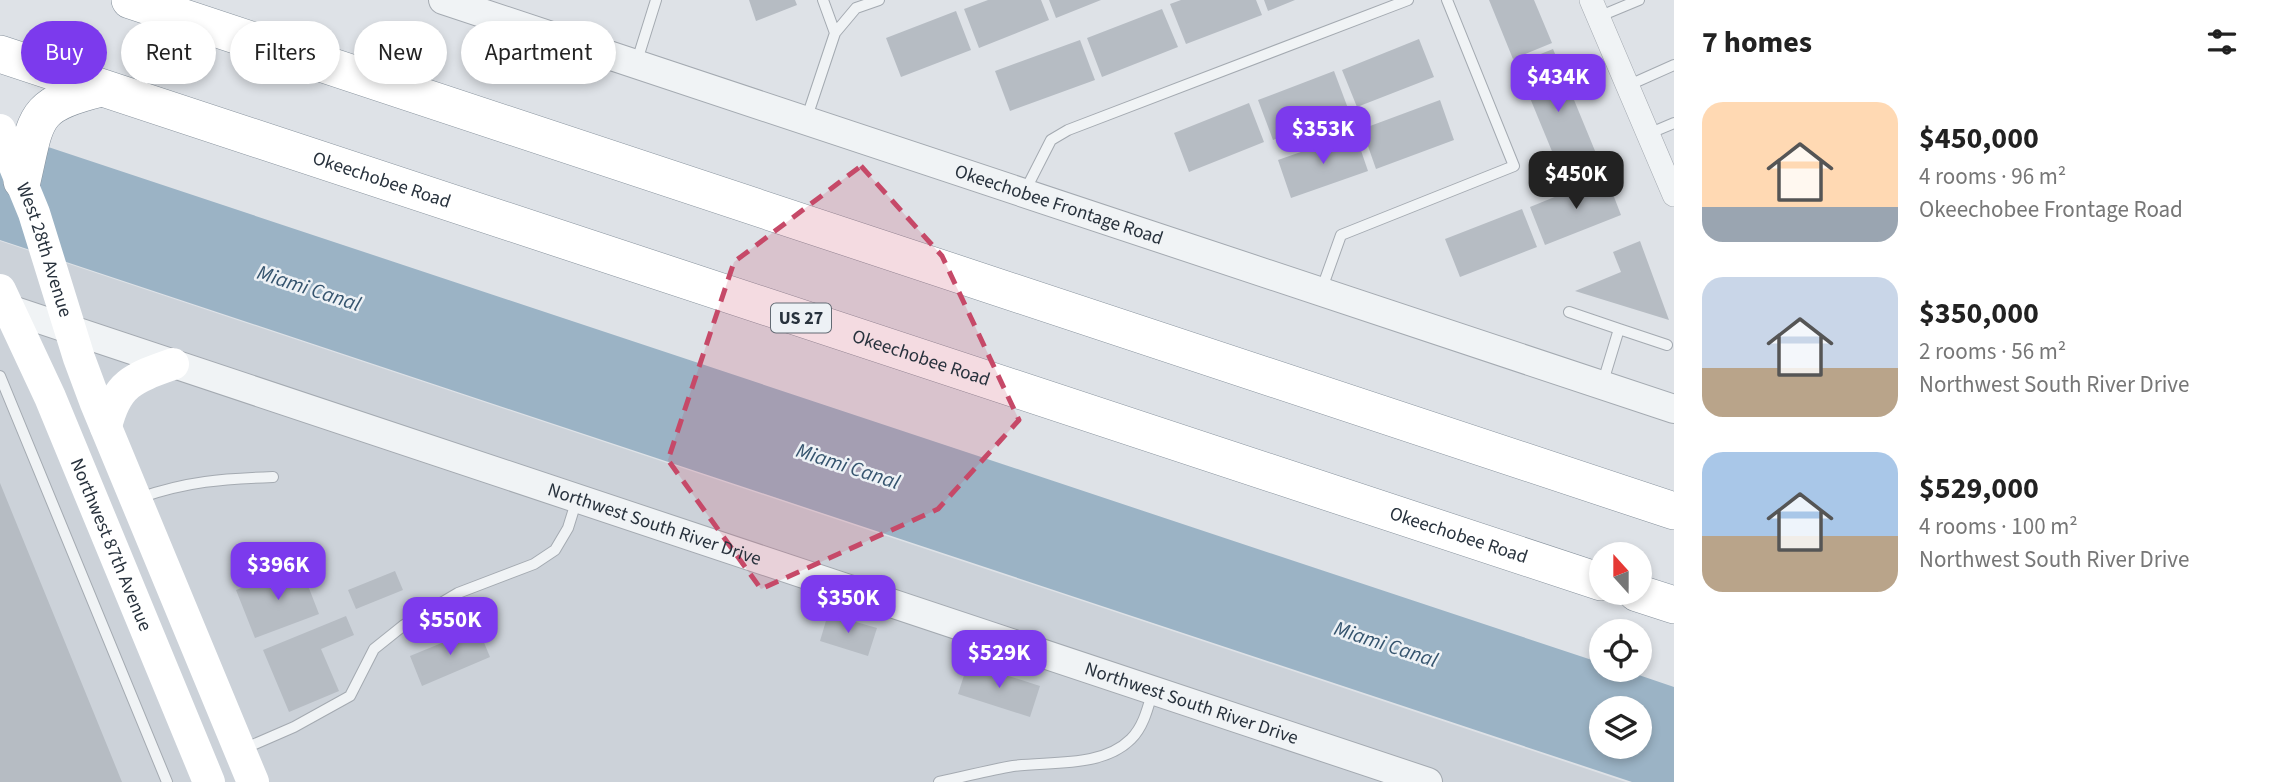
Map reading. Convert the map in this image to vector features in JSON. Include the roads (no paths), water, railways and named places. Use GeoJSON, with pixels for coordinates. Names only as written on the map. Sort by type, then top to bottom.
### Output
{"type":"FeatureCollection","features":[{"type":"Feature","properties":{"kind":"highway"},"geometry":{"type":"LineString","coordinates":[[130,0],[1674,511]]}},
{"type":"Feature","properties":{"kind":"highway","name":"Okeechobee Road"},"geometry":{"type":"LineString","coordinates":[[0,54],[1589,578]]}},
{"type":"Feature","properties":{"kind":"highway"},"geometry":{"type":"LineString","coordinates":[[22,181],[17,130],[53,104],[70,96],[101,88]]}},
{"type":"Feature","properties":{"kind":"highway"},"geometry":{"type":"LineString","coordinates":[[1652,598],[1674,606]]}},
{"type":"Feature","properties":{"kind":"main road","name":"West 28th Avenue"},"geometry":{"type":"LineString","coordinates":[[22,181],[72,331]]}},
{"type":"Feature","properties":{"kind":"main road","name":"Northwest 87th Avenue"},"geometry":{"type":"LineString","coordinates":[[4,302],[51,397],[209,782]]}},
{"type":"Feature","properties":{"kind":"main road","name":"Northwest 87th Avenue"},"geometry":{"type":"LineString","coordinates":[[72,331],[79,358],[106,428],[253,782]]}},
{"type":"Feature","properties":{"kind":"main road"},"geometry":{"type":"LineString","coordinates":[[106,428],[110,409],[127,384],[142,375],[173,365]]}},
{"type":"Feature","properties":{"kind":"street","name":"Okeechobee Frontage Road"},"geometry":{"type":"LineString","coordinates":[[449,1],[1674,409]]}},
{"type":"Feature","properties":{"kind":"street"},"geometry":{"type":"LineString","coordinates":[[1595,9],[1674,195]]}},
{"type":"Feature","properties":{"kind":"street","name":"Northwest South River Drive"},"geometry":{"type":"LineString","coordinates":[[4,302],[72,331],[1153,690],[1372,769],[1428,782]]}},
{"type":"Feature","properties":{"kind":"lane"},"geometry":{"type":"LineString","coordinates":[[636,64],[656,0]]}},
{"type":"Feature","properties":{"kind":"lane"},"geometry":{"type":"LineString","coordinates":[[823,0],[835,33]]}},
{"type":"Feature","properties":{"kind":"lane"},"geometry":{"type":"LineString","coordinates":[[806,121],[835,33],[856,8],[878,0]]}},
{"type":"Feature","properties":{"kind":"lane"},"geometry":{"type":"LineString","coordinates":[[1024,193],[1051,140],[1068,130],[1408,0]]}},
{"type":"Feature","properties":{"kind":"lane"},"geometry":{"type":"LineString","coordinates":[[1321,291],[1341,235],[1514,166],[1447,0]]}},
{"type":"Feature","properties":{"kind":"lane"},"geometry":{"type":"LineString","coordinates":[[1595,9],[1639,0]]}},
{"type":"Feature","properties":{"kind":"lane"},"geometry":{"type":"LineString","coordinates":[[1628,86],[1674,65]]}},
{"type":"Feature","properties":{"kind":"lane"},"geometry":{"type":"LineString","coordinates":[[1648,134],[1674,123]]}},
{"type":"Feature","properties":{"kind":"lane"},"geometry":{"type":"LineString","coordinates":[[1569,312],[1667,345]]}},
{"type":"Feature","properties":{"kind":"lane"},"geometry":{"type":"LineString","coordinates":[[1602,385],[1619,329]]}},
{"type":"Feature","properties":{"kind":"lane"},"geometry":{"type":"LineString","coordinates":[[0,376],[167,782]]}},
{"type":"Feature","properties":{"kind":"lane"},"geometry":{"type":"LineString","coordinates":[[136,499],[211,479],[274,477]]}},
{"type":"Feature","properties":{"kind":"lane"},"geometry":{"type":"LineString","coordinates":[[240,750],[294,727],[350,696],[374,649],[404,625],[458,593],[534,564],[555,550],[568,528],[577,499]]}},
{"type":"Feature","properties":{"kind":"lane"},"geometry":{"type":"LineString","coordinates":[[939,782],[1011,766],[1092,759],[1114,750],[1131,739],[1144,720],[1153,690]]}},
{"type":"Feature","properties":{"kind":"water","name":"Miami Canal"},"geometry":{"type":"Polygon","coordinates":[[[0,131],[1589,659],[1589,682],[1652,682],[1652,680],[1674,687],[1674,782],[1632,782],[0,240],[0,131]]]}}]}
